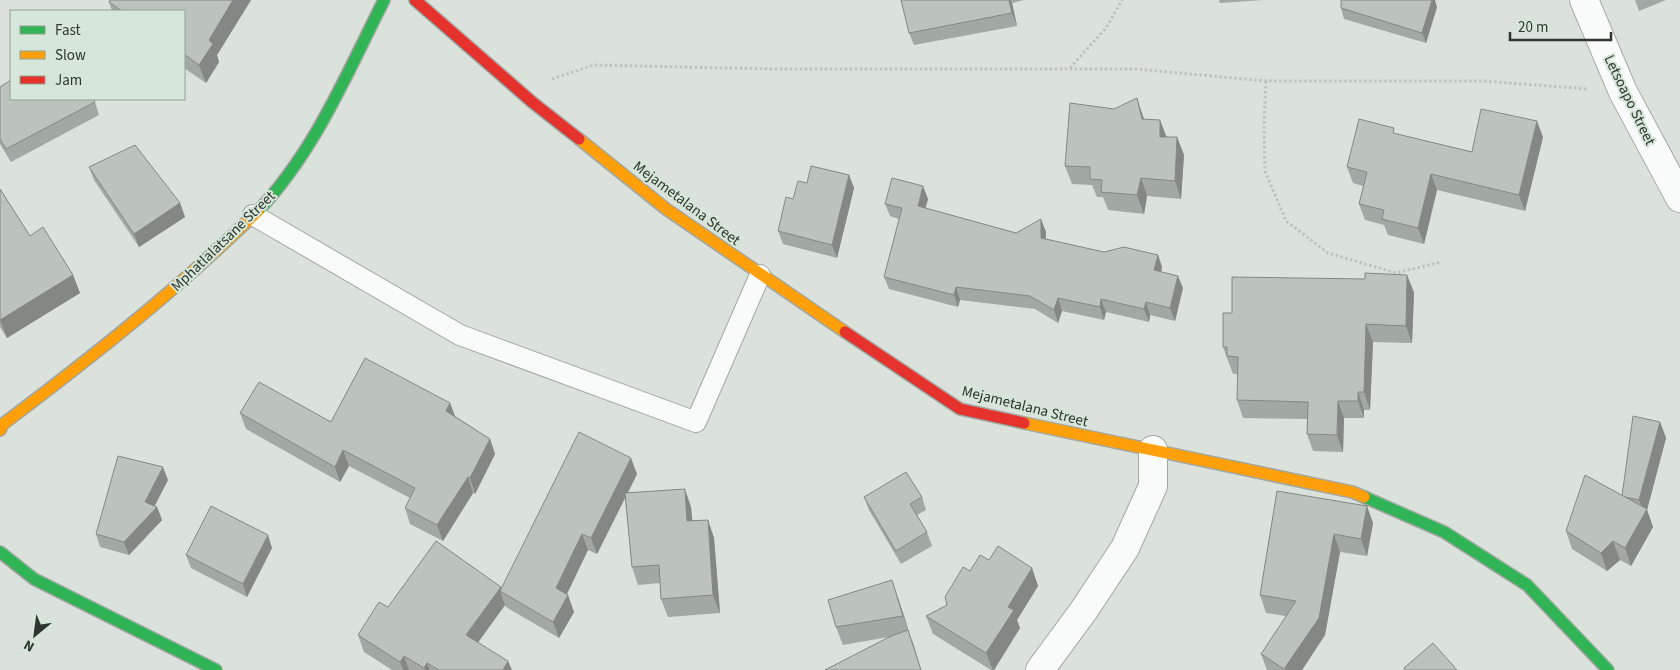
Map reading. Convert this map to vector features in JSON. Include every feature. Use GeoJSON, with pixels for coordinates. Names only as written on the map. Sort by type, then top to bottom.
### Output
{"type":"FeatureCollection","features":[{"type":"Feature","properties":{"kind":"street","name":"Mphatlalatsane Street"},"geometry":{"type":"LineString","coordinates":[[0,430],[3,424],[96,355],[194,273],[253,215],[285,179],[321,124],[384,0]]}},
{"type":"Feature","properties":{"kind":"street","name":"Mejametalana Street"},"geometry":{"type":"LineString","coordinates":[[415,0],[532,102],[666,209],[760,275],[960,409],[1352,492],[1444,532],[1527,585],[1608,670]]}},
{"type":"Feature","properties":{"kind":"street","name":"Letsoapo Street"},"geometry":{"type":"LineString","coordinates":[[1584,0],[1623,92],[1680,198]]}},
{"type":"Feature","properties":{"kind":"street"},"geometry":{"type":"LineString","coordinates":[[1040,670],[1084,610],[1125,548],[1153,486],[1153,450]]}},
{"type":"Feature","properties":{"kind":"street"},"geometry":{"type":"LineString","coordinates":[[0,552],[34,578],[216,670]]}},
{"type":"Feature","properties":{"kind":"lane"},"geometry":{"type":"LineString","coordinates":[[253,215],[460,335],[696,422],[760,275]]}},
{"type":"Feature","properties":{"kind":"path"},"geometry":{"type":"LineString","coordinates":[[1069,69],[1106,28],[1122,0]]}},
{"type":"Feature","properties":{"kind":"path"},"geometry":{"type":"LineString","coordinates":[[532,102],[550,79],[594,65],[774,69],[1136,69],[1266,81],[1483,81],[1623,92]]}},
{"type":"Feature","properties":{"kind":"path"},"geometry":{"type":"LineString","coordinates":[[1266,81],[1264,125],[1265,171],[1286,221],[1328,254],[1396,273],[1441,262]]}},
{"type":"Feature","properties":{"kind":"building"},"geometry":{"type":"Polygon","coordinates":[[[110,0],[233,0],[209,40],[213,44],[199,65],[185,55],[185,10],[121,10],[109,2],[110,0]]]}},
{"type":"Feature","properties":{"kind":"building"},"geometry":{"type":"Polygon","coordinates":[[[901,0],[1009,0],[1012,13],[909,33],[901,0]]]}},
{"type":"Feature","properties":{"kind":"building"},"geometry":{"type":"Polygon","coordinates":[[[1341,0],[1432,0],[1422,33],[1341,8],[1341,0]]]}},
{"type":"Feature","properties":{"kind":"building"},"geometry":{"type":"Polygon","coordinates":[[[10,81],[10,100],[94,100],[95,102],[6,149],[0,139],[0,87],[10,81]]]}},
{"type":"Feature","properties":{"kind":"building"},"geometry":{"type":"Polygon","coordinates":[[[1137,98],[1142,119],[1160,120],[1160,137],[1177,137],[1175,181],[1141,178],[1137,195],[1101,192],[1102,180],[1090,179],[1090,167],[1065,166],[1070,103],[1114,109],[1137,98]]]}},
{"type":"Feature","properties":{"kind":"building"},"geometry":{"type":"Polygon","coordinates":[[[1481,109],[1537,121],[1519,195],[1431,174],[1418,228],[1382,219],[1384,210],[1359,204],[1367,172],[1347,167],[1359,119],[1394,128],[1393,133],[1472,152],[1481,109]]]}},
{"type":"Feature","properties":{"kind":"building"},"geometry":{"type":"Polygon","coordinates":[[[135,145],[180,203],[134,234],[89,167],[135,145]]]}},
{"type":"Feature","properties":{"kind":"building"},"geometry":{"type":"Polygon","coordinates":[[[811,166],[849,175],[832,245],[778,231],[786,197],[793,199],[798,181],[807,183],[811,166]]]}},
{"type":"Feature","properties":{"kind":"building"},"geometry":{"type":"Polygon","coordinates":[[[892,178],[923,186],[918,206],[1016,233],[1041,219],[1041,238],[1104,252],[1124,247],[1158,255],[1154,270],[1178,276],[1170,308],[1146,302],[1144,309],[1101,299],[1100,307],[1058,298],[1054,310],[1030,296],[956,287],[954,295],[884,277],[902,208],[885,204],[892,178]]]}},
{"type":"Feature","properties":{"kind":"building"},"geometry":{"type":"Polygon","coordinates":[[[0,189],[30,236],[43,227],[73,275],[0,320],[0,189]]]}},
{"type":"Feature","properties":{"kind":"building"},"geometry":{"type":"Polygon","coordinates":[[[1365,273],[1407,275],[1406,326],[1366,324],[1364,392],[1358,392],[1358,401],[1338,401],[1337,435],[1307,434],[1308,402],[1237,400],[1238,357],[1227,356],[1227,347],[1223,347],[1223,313],[1232,313],[1232,277],[1365,279],[1365,273]]]}},
{"type":"Feature","properties":{"kind":"building"},"geometry":{"type":"Polygon","coordinates":[[[365,358],[450,403],[446,411],[490,439],[470,478],[468,477],[437,525],[405,508],[415,488],[343,450],[335,467],[240,413],[259,382],[331,422],[365,358]]]}},
{"type":"Feature","properties":{"kind":"building"},"geometry":{"type":"Polygon","coordinates":[[[1633,416],[1660,422],[1639,500],[1622,496],[1633,416]]]}},
{"type":"Feature","properties":{"kind":"building"},"geometry":{"type":"Polygon","coordinates":[[[579,432],[631,458],[591,538],[582,534],[556,588],[568,595],[553,622],[500,591],[579,432]]]}},
{"type":"Feature","properties":{"kind":"building"},"geometry":{"type":"Polygon","coordinates":[[[118,456],[163,467],[145,502],[157,507],[124,542],[96,534],[118,456]]]}},
{"type":"Feature","properties":{"kind":"building"},"geometry":{"type":"Polygon","coordinates":[[[906,472],[922,497],[910,504],[927,532],[896,551],[864,497],[906,472]]]}},
{"type":"Feature","properties":{"kind":"building"},"geometry":{"type":"Polygon","coordinates":[[[1585,475],[1647,509],[1625,548],[1613,541],[1601,553],[1566,531],[1585,475]]]}},
{"type":"Feature","properties":{"kind":"building"},"geometry":{"type":"Polygon","coordinates":[[[685,489],[687,521],[708,520],[713,595],[661,599],[659,565],[632,567],[625,493],[685,489]]]}},
{"type":"Feature","properties":{"kind":"building"},"geometry":{"type":"Polygon","coordinates":[[[1277,491],[1367,506],[1361,539],[1334,534],[1319,618],[1284,669],[1261,654],[1296,601],[1260,595],[1277,491]]]}},
{"type":"Feature","properties":{"kind":"building"},"geometry":{"type":"Polygon","coordinates":[[[211,506],[268,535],[243,584],[186,555],[211,506]]]}},
{"type":"Feature","properties":{"kind":"building"},"geometry":{"type":"Polygon","coordinates":[[[436,541],[501,587],[466,635],[508,661],[503,670],[439,670],[427,663],[424,668],[404,656],[400,662],[358,635],[379,602],[388,607],[436,541]]]}},
{"type":"Feature","properties":{"kind":"building"},"geometry":{"type":"Polygon","coordinates":[[[998,546],[1032,568],[1008,607],[1014,610],[986,653],[926,616],[947,605],[945,597],[963,567],[970,571],[980,555],[989,560],[998,546]]]}},
{"type":"Feature","properties":{"kind":"building"},"geometry":{"type":"Polygon","coordinates":[[[892,580],[903,616],[836,627],[828,600],[892,580]]]}},
{"type":"Feature","properties":{"kind":"building"},"geometry":{"type":"Polygon","coordinates":[[[908,630],[921,670],[825,670],[891,636],[908,630]]]}},
{"type":"Feature","properties":{"kind":"building"},"geometry":{"type":"Polygon","coordinates":[[[1433,643],[1457,670],[1405,670],[1404,668],[1433,643]]]}},
{"type":"Feature","properties":{"kind":"traffic: fast"},"geometry":{"type":"LineString","coordinates":[[258,211],[297,163],[313,137],[343,83],[384,0]]}},
{"type":"Feature","properties":{"kind":"traffic: fast"},"geometry":{"type":"LineString","coordinates":[[1364,497],[1444,532],[1527,585],[1608,670]]}},
{"type":"Feature","properties":{"kind":"traffic: fast"},"geometry":{"type":"LineString","coordinates":[[0,552],[34,579],[216,670]]}},
{"type":"Feature","properties":{"kind":"traffic: slow"},"geometry":{"type":"LineString","coordinates":[[579,139],[666,209],[845,332]]}},
{"type":"Feature","properties":{"kind":"traffic: slow"},"geometry":{"type":"LineString","coordinates":[[0,430],[3,424],[102,348],[166,295],[258,211]]}},
{"type":"Feature","properties":{"kind":"traffic: slow"},"geometry":{"type":"LineString","coordinates":[[1024,423],[1352,492],[1364,497]]}},
{"type":"Feature","properties":{"kind":"traffic: jam"},"geometry":{"type":"LineString","coordinates":[[415,0],[532,102],[579,139]]}},
{"type":"Feature","properties":{"kind":"traffic: jam"},"geometry":{"type":"LineString","coordinates":[[845,332],[960,409],[1024,423]]}}]}
